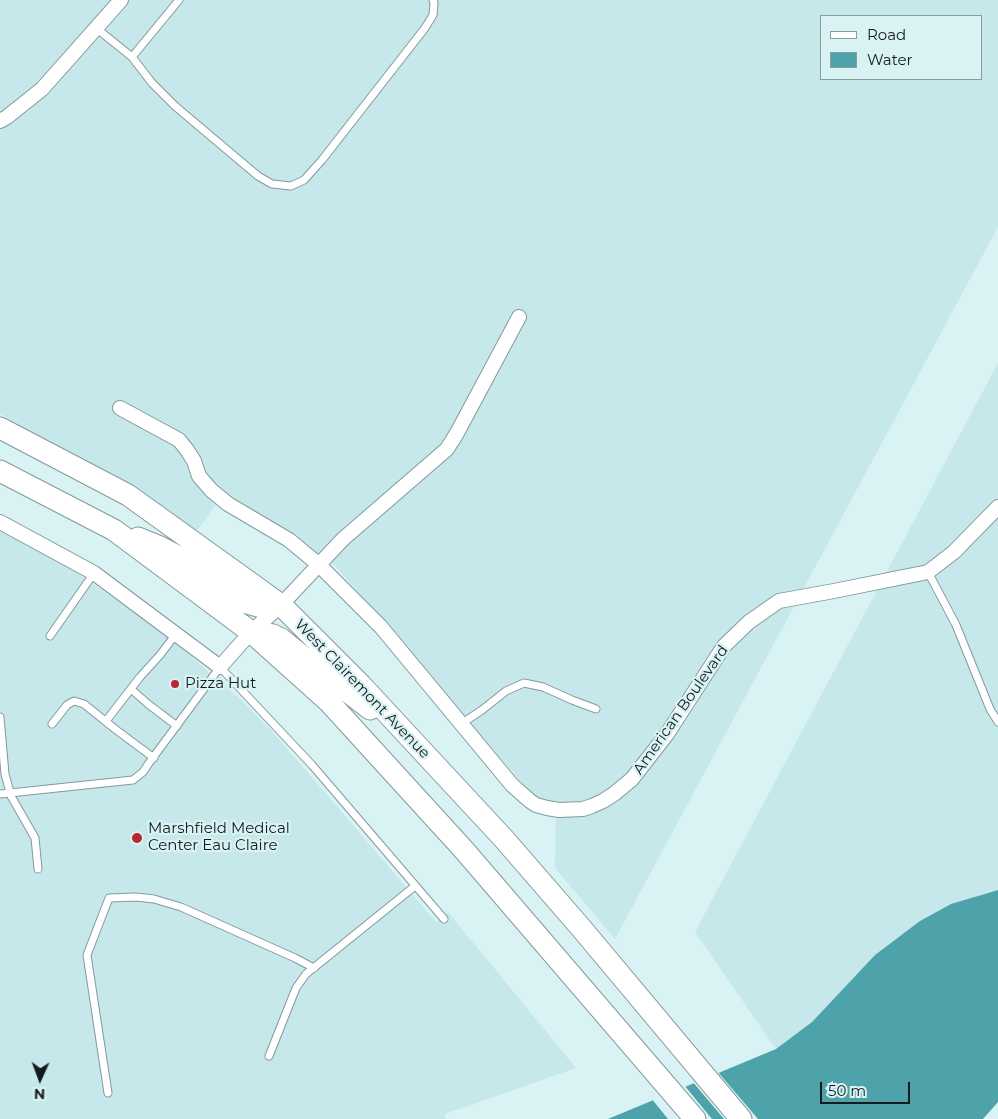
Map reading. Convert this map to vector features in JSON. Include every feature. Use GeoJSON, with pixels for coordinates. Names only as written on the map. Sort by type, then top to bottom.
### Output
{"type":"FeatureCollection","features":[{"type":"Feature","properties":{"kind":"main road","name":"West Clairemont Avenue"},"geometry":{"type":"LineString","coordinates":[[0,428],[128,496],[281,605],[361,685],[504,839],[741,1119]]}},
{"type":"Feature","properties":{"kind":"main road"},"geometry":{"type":"LineString","coordinates":[[0,471],[114,530],[146,541],[177,556],[240,601],[261,607],[281,605]]}},
{"type":"Feature","properties":{"kind":"main road"},"geometry":{"type":"LineString","coordinates":[[114,530],[251,632],[329,702],[464,850],[695,1119]]}},
{"type":"Feature","properties":{"kind":"main road"},"geometry":{"type":"LineString","coordinates":[[251,632],[274,635],[281,638],[323,673],[414,742]]}},
{"type":"Feature","properties":{"kind":"street"},"geometry":{"type":"LineString","coordinates":[[0,121],[42,89],[121,0]]}},
{"type":"Feature","properties":{"kind":"street"},"geometry":{"type":"LineString","coordinates":[[0,522],[94,573],[220,667],[251,632],[281,605],[343,539],[447,449],[519,317]]}},
{"type":"Feature","properties":{"kind":"street","name":"American Boulevard"},"geometry":{"type":"LineString","coordinates":[[120,408],[179,440],[194,461],[199,476],[211,490],[228,504],[289,540],[318,564],[381,628],[512,785],[536,805],[559,810],[583,809],[603,801],[632,779],[667,734],[724,646],[757,616],[779,601],[834,592],[928,572],[954,552],[998,507]]}},
{"type":"Feature","properties":{"kind":"lane"},"geometry":{"type":"LineString","coordinates":[[132,57],[179,0]]}},
{"type":"Feature","properties":{"kind":"lane"},"geometry":{"type":"LineString","coordinates":[[96,28],[132,57],[152,83],[175,106],[258,176],[272,184],[291,186],[304,180],[322,160],[425,28],[433,15],[434,0]]}},
{"type":"Feature","properties":{"kind":"lane"},"geometry":{"type":"LineString","coordinates":[[928,572],[956,625],[990,709],[998,722]]}},
{"type":"Feature","properties":{"kind":"lane"},"geometry":{"type":"LineString","coordinates":[[50,636],[94,573]]}},
{"type":"Feature","properties":{"kind":"lane"},"geometry":{"type":"LineString","coordinates":[[106,722],[176,634]]}},
{"type":"Feature","properties":{"kind":"lane"},"geometry":{"type":"LineString","coordinates":[[0,794],[130,781],[137,778],[154,758],[220,667],[312,765],[444,919]]}},
{"type":"Feature","properties":{"kind":"lane"},"geometry":{"type":"LineString","coordinates":[[461,724],[506,691],[524,684],[542,687],[596,709]]}},
{"type":"Feature","properties":{"kind":"lane"},"geometry":{"type":"LineString","coordinates":[[131,689],[177,726]]}},
{"type":"Feature","properties":{"kind":"lane"},"geometry":{"type":"LineString","coordinates":[[52,724],[66,705],[74,702],[84,704],[154,758]]}},
{"type":"Feature","properties":{"kind":"lane"},"geometry":{"type":"LineString","coordinates":[[0,717],[5,774],[10,792],[35,838],[38,869]]}},
{"type":"Feature","properties":{"kind":"lane"},"geometry":{"type":"LineString","coordinates":[[269,1056],[296,988],[306,974],[415,886]]}},
{"type":"Feature","properties":{"kind":"lane"},"geometry":{"type":"LineString","coordinates":[[108,1093],[87,955],[109,898],[136,897],[154,899],[181,907],[314,968]]}},
{"type":"Feature","properties":{"kind":"shaded area"},"geometry":{"type":"Polygon","coordinates":[[[0,0],[998,0],[998,227],[615,939],[555,868],[556,804],[534,795],[528,790],[335,566],[225,492],[196,532],[0,414],[0,0]]]}},
{"type":"Feature","properties":{"kind":"shaded area"},"geometry":{"type":"Polygon","coordinates":[[[998,363],[998,890],[978,895],[875,955],[812,1022],[776,1049],[695,932],[998,363]]]}},
{"type":"Feature","properties":{"kind":"shaded area"},"geometry":{"type":"Polygon","coordinates":[[[0,531],[62,563],[136,613],[173,641],[239,698],[269,728],[436,922],[448,912],[576,1068],[445,1114],[446,1119],[0,1119],[0,531]]]}},
{"type":"Feature","properties":{"kind":"water"},"geometry":{"type":"Polygon","coordinates":[[[998,890],[998,1102],[983,1119],[608,1119],[776,1049],[812,1022],[875,955],[920,921],[951,904],[998,890]]]}},
{"type":"Feature","properties":{"kind":"pier"},"geometry":{"type":"Polygon","coordinates":[[[717,1071],[758,1119],[724,1119],[692,1081],[717,1071]]]}},
{"type":"Feature","properties":{"kind":"pier"},"geometry":{"type":"Polygon","coordinates":[[[684,1085],[712,1119],[668,1119],[651,1098],[684,1085]]]}},
{"type":"Feature","properties":{"kind":"place","name":"Pizza Hut"},"geometry":{"type":"Point","coordinates":[175,684]}},
{"type":"Feature","properties":{"kind":"place","name":"Marshfield Medical Center Eau Claire"},"geometry":{"type":"Point","coordinates":[137,838]}}]}
